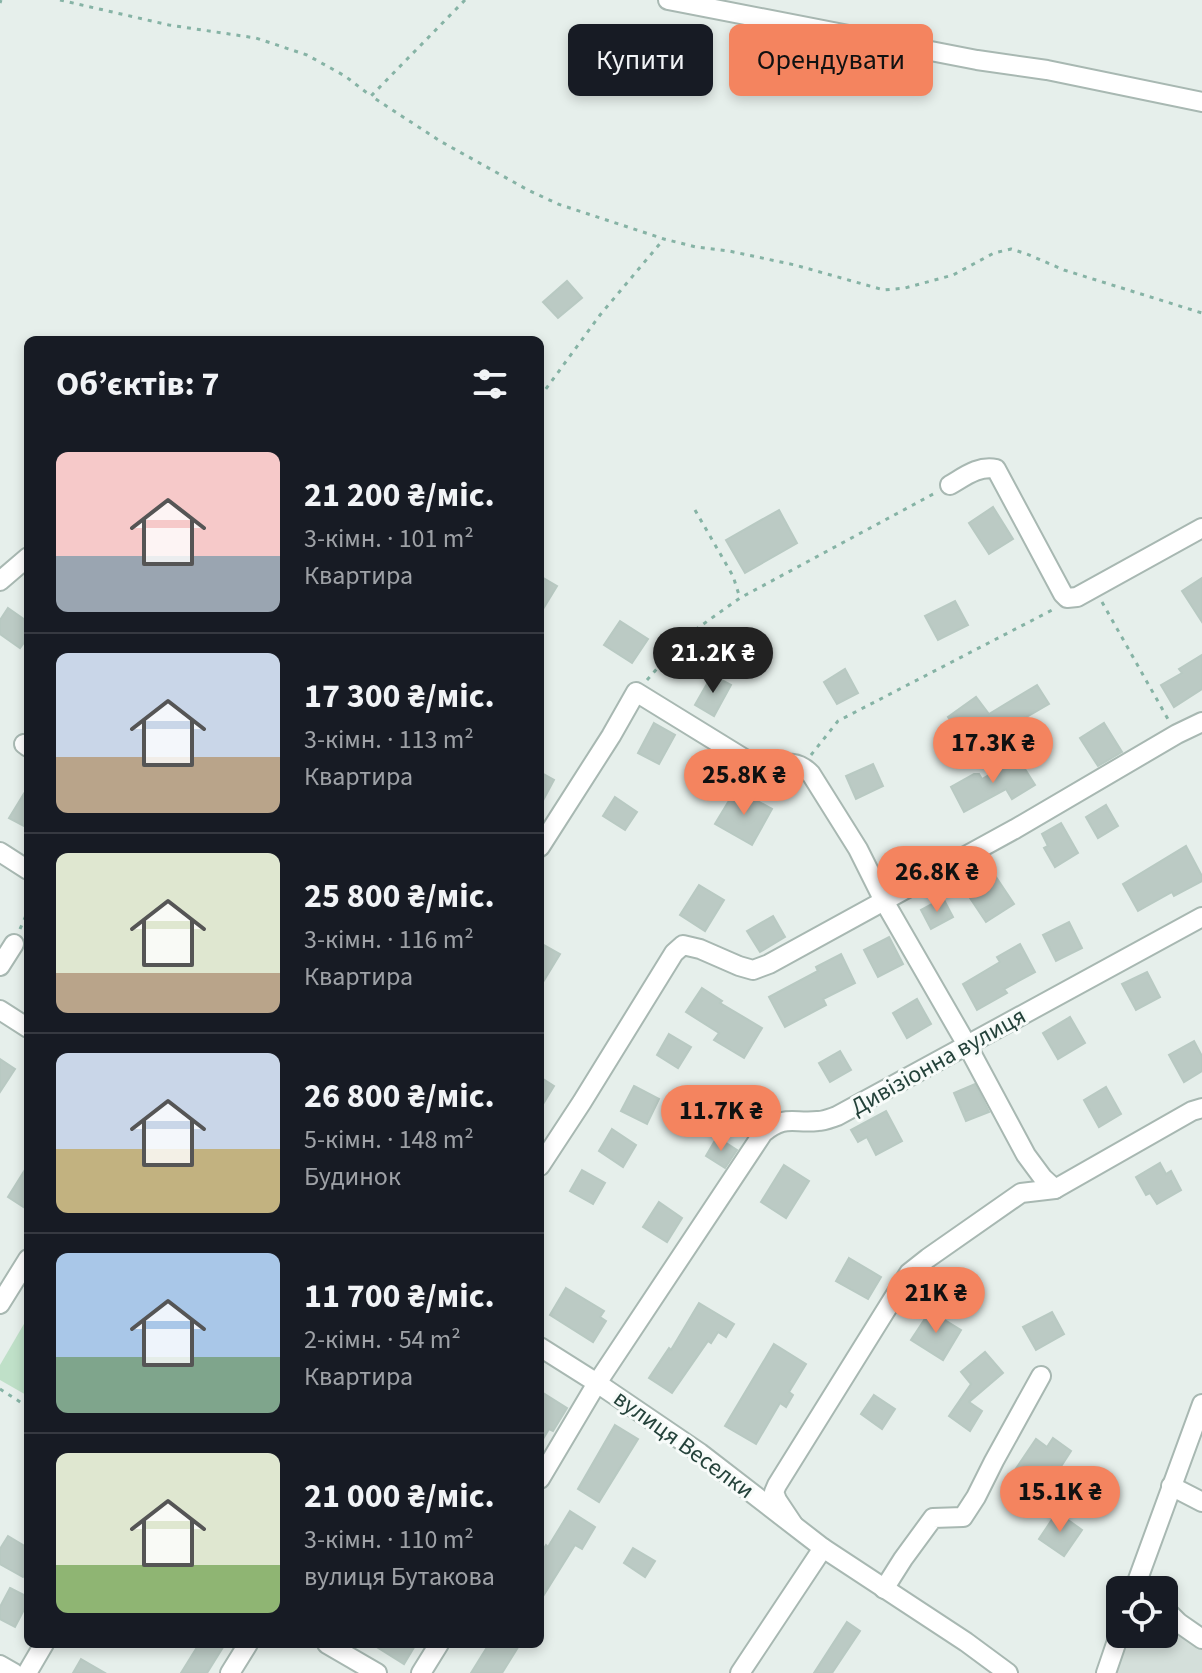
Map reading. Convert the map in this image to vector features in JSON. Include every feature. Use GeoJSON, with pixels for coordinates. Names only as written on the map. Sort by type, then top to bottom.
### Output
{"type":"FeatureCollection","features":[{"type":"Feature","properties":{"kind":"street"},"geometry":{"type":"LineString","coordinates":[[668,0],[1202,102]]}},
{"type":"Feature","properties":{"kind":"street"},"geometry":{"type":"LineString","coordinates":[[950,485],[979,469],[996,469],[1067,598],[1077,597],[1202,528]]}},
{"type":"Feature","properties":{"kind":"street"},"geometry":{"type":"LineString","coordinates":[[0,581],[24,560]]}},
{"type":"Feature","properties":{"kind":"street"},"geometry":{"type":"LineString","coordinates":[[544,841],[636,692],[761,769],[793,763],[803,766],[858,849],[1026,1155],[1055,1189]]}},
{"type":"Feature","properties":{"kind":"street"},"geometry":{"type":"LineString","coordinates":[[544,1160],[674,953],[683,945],[753,970],[805,945],[1202,722]]}},
{"type":"Feature","properties":{"kind":"street"},"geometry":{"type":"LineString","coordinates":[[0,852],[24,867]]}},
{"type":"Feature","properties":{"kind":"street","name":"Дивізіонна вулиця"},"geometry":{"type":"LineString","coordinates":[[544,1472],[597,1383],[763,1133],[774,1124],[791,1120],[817,1122],[837,1116],[1202,917]]}},
{"type":"Feature","properties":{"kind":"street"},"geometry":{"type":"LineString","coordinates":[[0,966],[14,944]]}},
{"type":"Feature","properties":{"kind":"street"},"geometry":{"type":"LineString","coordinates":[[0,1010],[24,1025]]}},
{"type":"Feature","properties":{"kind":"street"},"geometry":{"type":"LineString","coordinates":[[793,1524],[777,1500],[774,1492],[777,1485],[909,1273],[1021,1193],[1055,1189],[1202,1108]]}},
{"type":"Feature","properties":{"kind":"street"},"geometry":{"type":"LineString","coordinates":[[0,1304],[24,1265]]}},
{"type":"Feature","properties":{"kind":"street","name":"вулиця Веселки"},"geometry":{"type":"LineString","coordinates":[[544,1350],[700,1453],[823,1548],[1008,1673]]}},
{"type":"Feature","properties":{"kind":"street"},"geometry":{"type":"LineString","coordinates":[[884,1589],[933,1518],[963,1517],[1041,1376]]}},
{"type":"Feature","properties":{"kind":"street"},"geometry":{"type":"LineString","coordinates":[[1142,1576],[1202,1404]]}},
{"type":"Feature","properties":{"kind":"street"},"geometry":{"type":"LineString","coordinates":[[1171,1486],[1202,1502]]}},
{"type":"Feature","properties":{"kind":"street"},"geometry":{"type":"LineString","coordinates":[[740,1673],[823,1548]]}},
{"type":"Feature","properties":{"kind":"street"},"geometry":{"type":"LineString","coordinates":[[1178,1622],[1202,1639]]}},
{"type":"Feature","properties":{"kind":"street"},"geometry":{"type":"LineString","coordinates":[[27,1673],[42,1648]]}},
{"type":"Feature","properties":{"kind":"street"},"geometry":{"type":"LineString","coordinates":[[230,1673],[246,1648]]}},
{"type":"Feature","properties":{"kind":"street"},"geometry":{"type":"LineString","coordinates":[[334,1648],[377,1673]]}},
{"type":"Feature","properties":{"kind":"street"},"geometry":{"type":"LineString","coordinates":[[421,1673],[437,1648]]}},
{"type":"Feature","properties":{"kind":"street"},"geometry":{"type":"LineString","coordinates":[[1106,1673],[1115,1648]]}},
{"type":"Feature","properties":{"kind":"street"},"geometry":{"type":"LineString","coordinates":[[0,1665],[14,1673]]}},
{"type":"Feature","properties":{"kind":"path"},"geometry":{"type":"LineString","coordinates":[[60,0],[169,25],[256,38],[307,55],[345,76],[440,141],[528,190],[558,204],[664,239],[795,265],[884,290],[905,288],[953,275],[994,253],[1011,249],[1064,270],[1202,313]]}},
{"type":"Feature","properties":{"kind":"path"},"geometry":{"type":"LineString","coordinates":[[371,96],[465,0]]}},
{"type":"Feature","properties":{"kind":"path"},"geometry":{"type":"LineString","coordinates":[[544,392],[600,315],[664,239]]}},
{"type":"Feature","properties":{"kind":"path"},"geometry":{"type":"LineString","coordinates":[[636,692],[685,637],[740,598],[950,485]]}},
{"type":"Feature","properties":{"kind":"path"},"geometry":{"type":"LineString","coordinates":[[695,510],[733,576],[740,598]]}},
{"type":"Feature","properties":{"kind":"path"},"geometry":{"type":"LineString","coordinates":[[1094,587],[1177,734]]}},
{"type":"Feature","properties":{"kind":"path"},"geometry":{"type":"LineString","coordinates":[[803,766],[838,721],[1077,597]]}},
{"type":"Feature","properties":{"kind":"path"},"geometry":{"type":"LineString","coordinates":[[14,944],[24,920]]}},
{"type":"Feature","properties":{"kind":"path"},"geometry":{"type":"LineString","coordinates":[[0,1389],[24,1404]]}},
{"type":"Feature","properties":{"kind":"shaded area"},"geometry":{"type":"Polygon","coordinates":[[[1178,1632],[1202,1648],[1202,1673],[1115,1673],[1124,1648],[1178,1648],[1178,1632]]]}},
{"type":"Feature","properties":{"kind":"green space"},"geometry":{"type":"Polygon","coordinates":[[[24,1324],[24,1394],[0,1380],[0,1365],[24,1324]]]}},
{"type":"Feature","properties":{"kind":"building"},"geometry":{"type":"Polygon","coordinates":[[[567,281],[582,298],[558,318],[543,302],[567,281]]]}},
{"type":"Feature","properties":{"kind":"building"},"geometry":{"type":"Polygon","coordinates":[[[993,507],[1013,539],[989,554],[969,523],[993,507]]]}},
{"type":"Feature","properties":{"kind":"building"},"geometry":{"type":"Polygon","coordinates":[[[779,510],[797,543],[745,573],[726,540],[779,510]]]}},
{"type":"Feature","properties":{"kind":"building"},"geometry":{"type":"Polygon","coordinates":[[[544,578],[557,586],[544,607],[544,578]]]}},
{"type":"Feature","properties":{"kind":"building"},"geometry":{"type":"Polygon","coordinates":[[[1202,578],[1202,622],[1182,591],[1202,578]]]}},
{"type":"Feature","properties":{"kind":"building"},"geometry":{"type":"Polygon","coordinates":[[[955,601],[968,625],[938,640],[925,616],[955,601]]]}},
{"type":"Feature","properties":{"kind":"building"},"geometry":{"type":"Polygon","coordinates":[[[8,608],[24,619],[24,642],[20,648],[0,634],[0,620],[8,608]]]}},
{"type":"Feature","properties":{"kind":"building"},"geometry":{"type":"Polygon","coordinates":[[[620,621],[648,639],[632,663],[604,645],[620,621]]]}},
{"type":"Feature","properties":{"kind":"building"},"geometry":{"type":"Polygon","coordinates":[[[1202,655],[1202,689],[1174,707],[1161,685],[1182,673],[1179,669],[1202,655]]]}},
{"type":"Feature","properties":{"kind":"building"},"geometry":{"type":"Polygon","coordinates":[[[845,669],[858,693],[837,704],[824,682],[845,669]]]}},
{"type":"Feature","properties":{"kind":"building"},"geometry":{"type":"Polygon","coordinates":[[[712,675],[731,685],[714,716],[695,705],[712,675]]]}},
{"type":"Feature","properties":{"kind":"building"},"geometry":{"type":"Polygon","coordinates":[[[1037,685],[1049,704],[1016,723],[1013,718],[972,749],[948,717],[976,697],[989,714],[1037,685]]]}},
{"type":"Feature","properties":{"kind":"building"},"geometry":{"type":"Polygon","coordinates":[[[654,723],[675,735],[659,764],[638,753],[654,723]]]}},
{"type":"Feature","properties":{"kind":"building"},"geometry":{"type":"Polygon","coordinates":[[[1104,723],[1122,752],[1098,766],[1080,738],[1104,723]]]}},
{"type":"Feature","properties":{"kind":"building"},"geometry":{"type":"Polygon","coordinates":[[[1018,758],[1035,785],[1012,799],[1006,789],[964,812],[951,787],[974,774],[979,774],[982,779],[1018,758]]]}},
{"type":"Feature","properties":{"kind":"building"},"geometry":{"type":"Polygon","coordinates":[[[873,764],[883,786],[856,799],[846,776],[873,764]]]}},
{"type":"Feature","properties":{"kind":"building"},"geometry":{"type":"Polygon","coordinates":[[[544,774],[554,780],[544,799],[544,774]]]}},
{"type":"Feature","properties":{"kind":"building"},"geometry":{"type":"Polygon","coordinates":[[[736,789],[772,809],[752,845],[715,824],[736,789]]]}},
{"type":"Feature","properties":{"kind":"building"},"geometry":{"type":"Polygon","coordinates":[[[24,794],[24,826],[9,818],[24,794]]]}},
{"type":"Feature","properties":{"kind":"building"},"geometry":{"type":"Polygon","coordinates":[[[615,797],[637,812],[625,830],[603,816],[615,797]]]}},
{"type":"Feature","properties":{"kind":"building"},"geometry":{"type":"Polygon","coordinates":[[[1106,805],[1118,826],[1098,838],[1086,817],[1106,805]]]}},
{"type":"Feature","properties":{"kind":"building"},"geometry":{"type":"Polygon","coordinates":[[[1061,823],[1078,853],[1055,867],[1044,848],[1048,846],[1042,834],[1061,823]]]}},
{"type":"Feature","properties":{"kind":"building"},"geometry":{"type":"Polygon","coordinates":[[[1186,846],[1202,881],[1174,896],[1172,892],[1138,911],[1123,884],[1186,846]]]}},
{"type":"Feature","properties":{"kind":"building"},"geometry":{"type":"Polygon","coordinates":[[[994,874],[1014,904],[986,922],[966,892],[994,874]]]}},
{"type":"Feature","properties":{"kind":"building"},"geometry":{"type":"Polygon","coordinates":[[[699,885],[724,900],[705,931],[680,915],[699,885]]]}},
{"type":"Feature","properties":{"kind":"building"},"geometry":{"type":"Polygon","coordinates":[[[943,898],[953,917],[931,929],[921,910],[943,898]]]}},
{"type":"Feature","properties":{"kind":"building"},"geometry":{"type":"Polygon","coordinates":[[[773,916],[785,937],[760,952],[747,931],[773,916]]]}},
{"type":"Feature","properties":{"kind":"building"},"geometry":{"type":"Polygon","coordinates":[[[1069,922],[1082,948],[1056,961],[1043,935],[1069,922]]]}},
{"type":"Feature","properties":{"kind":"building"},"geometry":{"type":"Polygon","coordinates":[[[889,937],[903,964],[878,977],[864,950],[889,937]]]}},
{"type":"Feature","properties":{"kind":"building"},"geometry":{"type":"Polygon","coordinates":[[[1020,944],[1035,972],[1004,989],[1007,993],[977,1010],[963,984],[1000,962],[997,957],[1020,944]]]}},
{"type":"Feature","properties":{"kind":"building"},"geometry":{"type":"Polygon","coordinates":[[[544,945],[560,954],[544,980],[544,945]]]}},
{"type":"Feature","properties":{"kind":"building"},"geometry":{"type":"Polygon","coordinates":[[[841,954],[855,983],[823,999],[826,1005],[785,1027],[769,997],[818,971],[816,967],[841,954]]]}},
{"type":"Feature","properties":{"kind":"building"},"geometry":{"type":"Polygon","coordinates":[[[1147,972],[1160,997],[1136,1010],[1122,984],[1147,972]]]}},
{"type":"Feature","properties":{"kind":"building"},"geometry":{"type":"Polygon","coordinates":[[[702,988],[722,1001],[720,1003],[762,1028],[744,1058],[714,1040],[719,1033],[686,1012],[702,988]]]}},
{"type":"Feature","properties":{"kind":"building"},"geometry":{"type":"Polygon","coordinates":[[[917,999],[931,1024],[907,1038],[893,1013],[917,999]]]}},
{"type":"Feature","properties":{"kind":"building"},"geometry":{"type":"Polygon","coordinates":[[[1070,1017],[1085,1043],[1058,1059],[1043,1033],[1070,1017]]]}},
{"type":"Feature","properties":{"kind":"building"},"geometry":{"type":"Polygon","coordinates":[[[669,1034],[691,1047],[678,1068],[657,1055],[669,1034]]]}},
{"type":"Feature","properties":{"kind":"building"},"geometry":{"type":"Polygon","coordinates":[[[1194,1041],[1202,1056],[1202,1071],[1184,1082],[1169,1055],[1194,1041]]]}},
{"type":"Feature","properties":{"kind":"building"},"geometry":{"type":"Polygon","coordinates":[[[840,1051],[851,1070],[830,1082],[819,1063],[840,1051]]]}},
{"type":"Feature","properties":{"kind":"building"},"geometry":{"type":"Polygon","coordinates":[[[0,1059],[15,1069],[0,1092],[0,1059]]]}},
{"type":"Feature","properties":{"kind":"building"},"geometry":{"type":"Polygon","coordinates":[[[544,1080],[554,1086],[544,1102],[544,1080]]]}},
{"type":"Feature","properties":{"kind":"building"},"geometry":{"type":"Polygon","coordinates":[[[975,1084],[989,1112],[966,1121],[954,1093],[975,1084]]]}},
{"type":"Feature","properties":{"kind":"building"},"geometry":{"type":"Polygon","coordinates":[[[634,1086],[659,1099],[647,1124],[621,1111],[634,1086]]]}},
{"type":"Feature","properties":{"kind":"building"},"geometry":{"type":"Polygon","coordinates":[[[1106,1087],[1121,1114],[1099,1127],[1084,1100],[1106,1087]]]}},
{"type":"Feature","properties":{"kind":"building"},"geometry":{"type":"Polygon","coordinates":[[[886,1111],[902,1141],[876,1155],[867,1137],[858,1142],[851,1130],[886,1111]]]}},
{"type":"Feature","properties":{"kind":"building"},"geometry":{"type":"Polygon","coordinates":[[[612,1129],[636,1145],[623,1167],[599,1151],[612,1129]]]}},
{"type":"Feature","properties":{"kind":"building"},"geometry":{"type":"Polygon","coordinates":[[[717,1137],[737,1150],[725,1168],[706,1156],[717,1137]]]}},
{"type":"Feature","properties":{"kind":"building"},"geometry":{"type":"Polygon","coordinates":[[[1160,1163],[1166,1174],[1171,1171],[1181,1190],[1157,1204],[1150,1193],[1146,1195],[1136,1177],[1160,1163]]]}},
{"type":"Feature","properties":{"kind":"building"},"geometry":{"type":"Polygon","coordinates":[[[784,1165],[809,1181],[786,1218],[761,1202],[784,1165]]]}},
{"type":"Feature","properties":{"kind":"building"},"geometry":{"type":"Polygon","coordinates":[[[582,1170],[605,1183],[593,1204],[570,1191],[582,1170]]]}},
{"type":"Feature","properties":{"kind":"building"},"geometry":{"type":"Polygon","coordinates":[[[24,1171],[24,1207],[8,1197],[24,1171]]]}},
{"type":"Feature","properties":{"kind":"building"},"geometry":{"type":"Polygon","coordinates":[[[659,1202],[682,1218],[667,1242],[643,1227],[659,1202]]]}},
{"type":"Feature","properties":{"kind":"building"},"geometry":{"type":"Polygon","coordinates":[[[849,1258],[881,1277],[868,1299],[836,1281],[849,1258]]]}},
{"type":"Feature","properties":{"kind":"building"},"geometry":{"type":"Polygon","coordinates":[[[566,1288],[604,1311],[600,1317],[606,1321],[593,1342],[550,1315],[566,1288]]]}},
{"type":"Feature","properties":{"kind":"building"},"geometry":{"type":"Polygon","coordinates":[[[699,1303],[734,1324],[726,1337],[718,1332],[711,1343],[708,1341],[672,1393],[649,1378],[669,1348],[671,1350],[699,1303]]]}},
{"type":"Feature","properties":{"kind":"building"},"geometry":{"type":"Polygon","coordinates":[[[930,1311],[961,1330],[943,1360],[911,1340],[930,1311]]]}},
{"type":"Feature","properties":{"kind":"building"},"geometry":{"type":"Polygon","coordinates":[[[1052,1312],[1064,1334],[1036,1350],[1023,1327],[1052,1312]]]}},
{"type":"Feature","properties":{"kind":"building"},"geometry":{"type":"Polygon","coordinates":[[[774,1344],[806,1364],[789,1392],[793,1395],[786,1407],[780,1403],[756,1444],[725,1426],[774,1344]]]}},
{"type":"Feature","properties":{"kind":"building"},"geometry":{"type":"Polygon","coordinates":[[[985,1352],[1003,1373],[969,1402],[982,1411],[970,1431],[949,1416],[971,1384],[961,1372],[985,1352]]]}},
{"type":"Feature","properties":{"kind":"building"},"geometry":{"type":"Polygon","coordinates":[[[544,1394],[567,1408],[553,1431],[549,1429],[544,1437],[544,1394]]]}},
{"type":"Feature","properties":{"kind":"building"},"geometry":{"type":"Polygon","coordinates":[[[874,1395],[895,1409],[882,1429],[861,1414],[874,1395]]]}},
{"type":"Feature","properties":{"kind":"building"},"geometry":{"type":"Polygon","coordinates":[[[615,1425],[638,1439],[599,1502],[578,1489],[615,1425]]]}},
{"type":"Feature","properties":{"kind":"building"},"geometry":{"type":"Polygon","coordinates":[[[1053,1438],[1071,1451],[1058,1471],[1052,1467],[1040,1486],[1015,1470],[1036,1439],[1047,1447],[1053,1438]]]}},
{"type":"Feature","properties":{"kind":"building"},"geometry":{"type":"Polygon","coordinates":[[[570,1511],[595,1527],[582,1549],[575,1545],[544,1595],[544,1548],[546,1545],[548,1547],[570,1511]]]}},
{"type":"Feature","properties":{"kind":"building"},"geometry":{"type":"Polygon","coordinates":[[[1057,1512],[1082,1530],[1064,1556],[1039,1539],[1057,1512]]]}},
{"type":"Feature","properties":{"kind":"building"},"geometry":{"type":"Polygon","coordinates":[[[8,1536],[24,1546],[23,1577],[0,1564],[0,1549],[8,1536]]]}},
{"type":"Feature","properties":{"kind":"building"},"geometry":{"type":"Polygon","coordinates":[[[633,1548],[655,1561],[645,1577],[624,1563],[633,1548]]]}},
{"type":"Feature","properties":{"kind":"building"},"geometry":{"type":"Polygon","coordinates":[[[10,1588],[24,1595],[24,1610],[15,1627],[0,1619],[0,1607],[10,1588]]]}},
{"type":"Feature","properties":{"kind":"building"},"geometry":{"type":"Polygon","coordinates":[[[847,1622],[860,1631],[832,1673],[814,1673],[847,1622]]]}},
{"type":"Feature","properties":{"kind":"building"},"geometry":{"type":"Polygon","coordinates":[[[197,1648],[223,1648],[207,1673],[181,1673],[197,1648]]]}},
{"type":"Feature","properties":{"kind":"building"},"geometry":{"type":"Polygon","coordinates":[[[378,1648],[414,1648],[404,1664],[378,1648]]]}},
{"type":"Feature","properties":{"kind":"building"},"geometry":{"type":"Polygon","coordinates":[[[487,1648],[518,1648],[502,1673],[471,1673],[487,1648]]]}},
{"type":"Feature","properties":{"kind":"building"},"geometry":{"type":"Polygon","coordinates":[[[81,1659],[105,1673],[73,1673],[81,1659]]]}}]}
